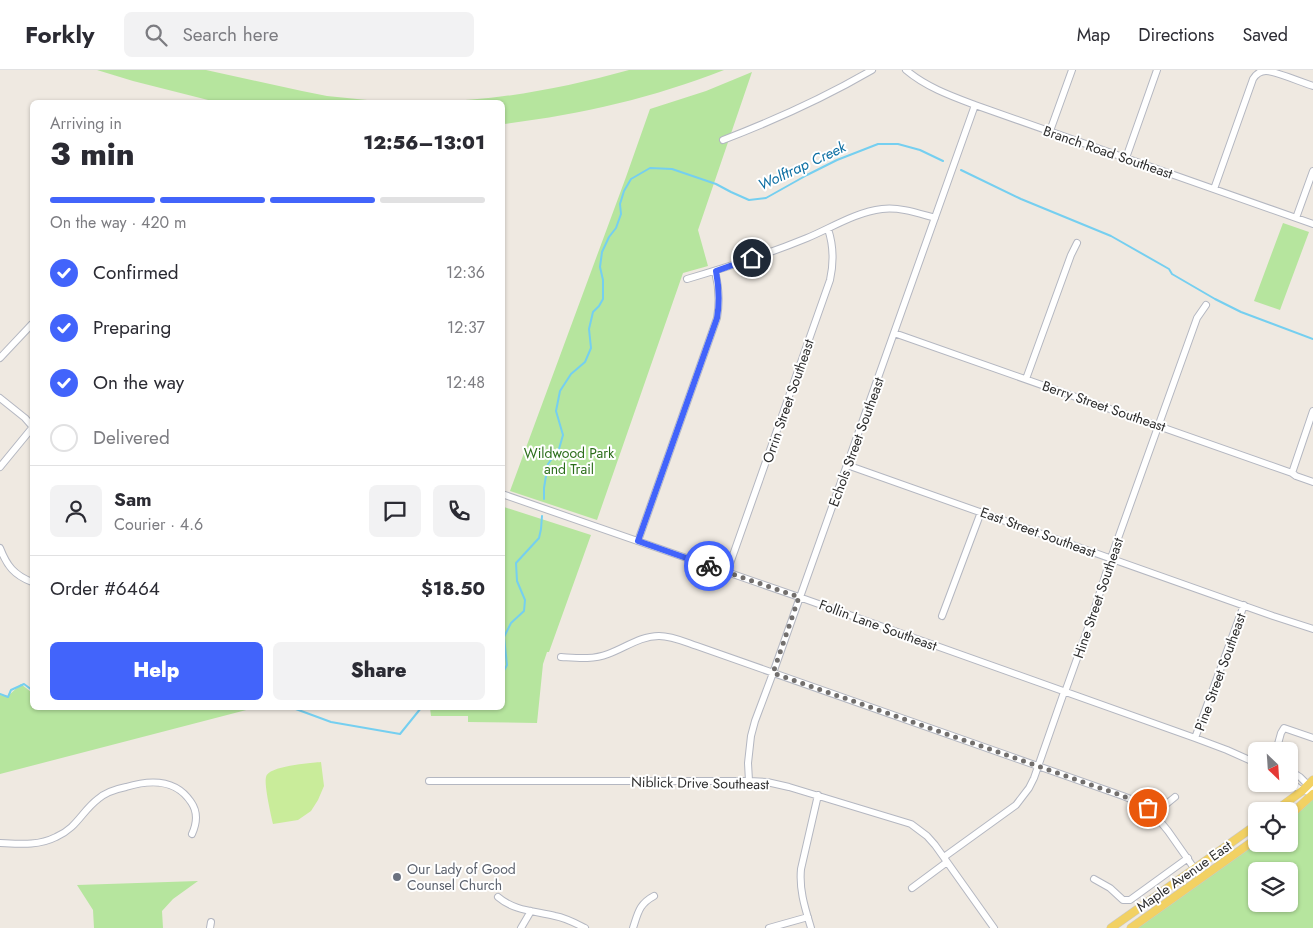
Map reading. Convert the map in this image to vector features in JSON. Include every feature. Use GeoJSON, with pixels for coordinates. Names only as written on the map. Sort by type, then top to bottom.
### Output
{"type":"FeatureCollection","features":[{"type":"Feature","properties":{"kind":"main road"},"geometry":{"type":"LineString","coordinates":[[1288,802],[1302,791],[1312,788]]}},
{"type":"Feature","properties":{"kind":"main road"},"geometry":{"type":"LineString","coordinates":[[1298,805],[1312,788]]}},
{"type":"Feature","properties":{"kind":"main road","name":"Maple Avenue East"},"geometry":{"type":"LineString","coordinates":[[1111,928],[1248,831]]}},
{"type":"Feature","properties":{"kind":"main road"},"geometry":{"type":"LineString","coordinates":[[1131,928],[1248,845]]}},
{"type":"Feature","properties":{"kind":"street"},"geometry":{"type":"LineString","coordinates":[[724,140],[789,114],[872,70]]}},
{"type":"Feature","properties":{"kind":"street","name":"Branch Road Southeast"},"geometry":{"type":"LineString","coordinates":[[906,70],[944,93],[975,105],[1313,224]]}},
{"type":"Feature","properties":{"kind":"street"},"geometry":{"type":"LineString","coordinates":[[1050,132],[1072,70]]}},
{"type":"Feature","properties":{"kind":"street"},"geometry":{"type":"LineString","coordinates":[[1126,158],[1157,70]]}},
{"type":"Feature","properties":{"kind":"street"},"geometry":{"type":"LineString","coordinates":[[1214,189],[1253,79],[1260,71],[1269,71],[1313,86]]}},
{"type":"Feature","properties":{"kind":"street","name":"Echols Street Southeast"},"geometry":{"type":"LineString","coordinates":[[749,780],[750,736],[754,721],[773,673],[975,105]]}},
{"type":"Feature","properties":{"kind":"street"},"geometry":{"type":"LineString","coordinates":[[1296,218],[1313,171]]}},
{"type":"Feature","properties":{"kind":"street"},"geometry":{"type":"LineString","coordinates":[[687,279],[716,271],[806,238],[861,214],[882,209],[904,210],[935,218]]}},
{"type":"Feature","properties":{"kind":"street","name":"Orrin Street Southeast"},"geometry":{"type":"LineString","coordinates":[[727,572],[830,280],[833,257],[832,240],[828,229]]}},
{"type":"Feature","properties":{"kind":"street"},"geometry":{"type":"LineString","coordinates":[[1026,379],[1077,243]]}},
{"type":"Feature","properties":{"kind":"street"},"geometry":{"type":"LineString","coordinates":[[638,541],[717,318],[720,291],[716,271]]}},
{"type":"Feature","properties":{"kind":"street","name":"Hine Street Southeast"},"geometry":{"type":"LineString","coordinates":[[912,888],[1016,805],[1029,788],[1093,614],[1111,558],[1197,318],[1206,305]]}},
{"type":"Feature","properties":{"kind":"street"},"geometry":{"type":"LineString","coordinates":[[0,358],[30,326]]}},
{"type":"Feature","properties":{"kind":"street","name":"Berry Street Southeast"},"geometry":{"type":"LineString","coordinates":[[894,333],[1159,425],[1313,482]]}},
{"type":"Feature","properties":{"kind":"street"},"geometry":{"type":"LineString","coordinates":[[0,398],[25,418],[30,424]]}},
{"type":"Feature","properties":{"kind":"street"},"geometry":{"type":"LineString","coordinates":[[1292,473],[1313,411]]}},
{"type":"Feature","properties":{"kind":"street"},"geometry":{"type":"LineString","coordinates":[[0,467],[30,430]]}},
{"type":"Feature","properties":{"kind":"street","name":"East Street Southeast"},"geometry":{"type":"LineString","coordinates":[[847,465],[1313,629]]}},
{"type":"Feature","properties":{"kind":"street","name":"Follin Lane Southeast"},"geometry":{"type":"LineString","coordinates":[[505,495],[799,597],[1248,758]]}},
{"type":"Feature","properties":{"kind":"street"},"geometry":{"type":"LineString","coordinates":[[942,616],[981,512]]}},
{"type":"Feature","properties":{"kind":"street"},"geometry":{"type":"LineString","coordinates":[[0,548],[14,572],[30,581]]}},
{"type":"Feature","properties":{"kind":"street","name":"Pine Street Southeast"},"geometry":{"type":"LineString","coordinates":[[1195,738],[1244,606]]}},
{"type":"Feature","properties":{"kind":"street"},"geometry":{"type":"LineString","coordinates":[[561,657],[597,657],[644,638],[662,636],[689,643],[1123,796],[1148,808],[1154,814],[1201,878]]}},
{"type":"Feature","properties":{"kind":"street"},"geometry":{"type":"LineString","coordinates":[[1279,742],[1284,728],[1313,738]]}},
{"type":"Feature","properties":{"kind":"street"},"geometry":{"type":"LineString","coordinates":[[1298,777],[1312,788]]}},
{"type":"Feature","properties":{"kind":"street","name":"Niblick Drive Southeast"},"geometry":{"type":"LineString","coordinates":[[429,781],[749,780],[767,782],[818,795],[910,824],[927,836],[946,859],[994,928]]}},
{"type":"Feature","properties":{"kind":"street"},"geometry":{"type":"LineString","coordinates":[[0,843],[37,843],[58,837],[73,826],[91,805],[106,794],[136,784],[153,781],[169,784],[181,791],[191,802],[196,815],[192,834]]}},
{"type":"Feature","properties":{"kind":"street"},"geometry":{"type":"LineString","coordinates":[[1298,788],[1302,791]]}},
{"type":"Feature","properties":{"kind":"street"},"geometry":{"type":"LineString","coordinates":[[811,928],[800,881],[818,795]]}},
{"type":"Feature","properties":{"kind":"street"},"geometry":{"type":"LineString","coordinates":[[1154,814],[1175,797]]}},
{"type":"Feature","properties":{"kind":"street"},"geometry":{"type":"LineString","coordinates":[[1094,880],[1110,888],[1123,900],[1130,900],[1188,858]]}},
{"type":"Feature","properties":{"kind":"street"},"geometry":{"type":"LineString","coordinates":[[633,928],[642,905],[646,900],[654,896]]}},
{"type":"Feature","properties":{"kind":"street"},"geometry":{"type":"LineString","coordinates":[[498,897],[514,908],[563,918],[585,928]]}},
{"type":"Feature","properties":{"kind":"street"},"geometry":{"type":"LineString","coordinates":[[521,928],[531,911]]}},
{"type":"Feature","properties":{"kind":"street"},"geometry":{"type":"LineString","coordinates":[[769,928],[808,917]]}},
{"type":"Feature","properties":{"kind":"green space"},"geometry":{"type":"Polygon","coordinates":[[[97,70],[206,70],[327,96],[367,100],[208,100],[97,70]]]}},
{"type":"Feature","properties":{"kind":"green space"},"geometry":{"type":"Polygon","coordinates":[[[629,70],[724,70],[670,89],[615,104],[559,116],[505,124],[505,100],[470,100],[532,92],[629,70]]]}},
{"type":"Feature","properties":{"kind":"green space","name":"Wildwood Park and Trail"},"geometry":{"type":"Polygon","coordinates":[[[752,72],[698,230],[708,266],[683,273],[597,520],[510,491],[650,109],[706,91],[752,72]]]}},
{"type":"Feature","properties":{"kind":"green space"},"geometry":{"type":"Polygon","coordinates":[[[1283,223],[1309,232],[1280,310],[1254,301],[1283,223]]]}},
{"type":"Feature","properties":{"kind":"green space","name":"Wildwood Park and Trail"},"geometry":{"type":"Polygon","coordinates":[[[505,507],[591,535],[543,664],[537,723],[468,722],[468,716],[431,716],[430,710],[505,710],[505,507]]]}},
{"type":"Feature","properties":{"kind":"green space"},"geometry":{"type":"Polygon","coordinates":[[[21,684],[30,691],[30,710],[246,710],[0,774],[0,695],[8,696],[21,684]]]}},
{"type":"Feature","properties":{"kind":"green space"},"geometry":{"type":"Polygon","coordinates":[[[321,762],[324,786],[311,811],[298,820],[273,824],[266,786],[268,773],[290,766],[321,762]]]}},
{"type":"Feature","properties":{"kind":"green space"},"geometry":{"type":"Polygon","coordinates":[[[1313,794],[1313,928],[1132,928],[1248,845],[1248,852],[1298,852],[1298,807],[1313,794]]]}},
{"type":"Feature","properties":{"kind":"green space"},"geometry":{"type":"Polygon","coordinates":[[[198,881],[173,899],[162,911],[163,928],[94,928],[93,910],[77,885],[198,881]]]}},
{"type":"Feature","properties":{"kind":"waterway","name":"Wolftrap Creek"},"geometry":{"type":"LineString","coordinates":[[544,499],[548,464],[559,449],[563,435],[556,411],[560,391],[571,374],[585,362],[591,348],[589,329],[593,312],[603,299],[603,280],[600,267],[602,252],[609,237],[616,228],[621,214],[620,204],[624,191],[631,179],[650,168],[672,169],[716,184],[749,200],[766,198],[837,160],[878,144],[898,144],[920,150],[943,161]]}},
{"type":"Feature","properties":{"kind":"waterway","name":"Wolftrap Creek"},"geometry":{"type":"LineString","coordinates":[[961,170],[1021,199],[1111,236],[1169,269],[1172,274],[1241,312],[1313,339]]}},
{"type":"Feature","properties":{"kind":"waterway","name":"Wolftrap Creek"},"geometry":{"type":"LineString","coordinates":[[505,635],[511,623],[524,611],[525,600],[517,581],[516,563],[539,538],[542,516]]}},
{"type":"Feature","properties":{"kind":"waterway","name":"Wolftrap Creek"},"geometry":{"type":"LineString","coordinates":[[505,646],[507,665],[505,669]]}},
{"type":"Feature","properties":{"kind":"waterway","name":"Wolftrap Creek"},"geometry":{"type":"LineString","coordinates":[[0,694],[8,697],[11,690],[24,684],[30,688]]}},
{"type":"Feature","properties":{"kind":"waterway","name":"Wolftrap Creek"},"geometry":{"type":"LineString","coordinates":[[298,710],[331,722],[400,734],[419,710]]}},
{"type":"Feature","properties":{"kind":"way so far"},"geometry":{"type":"LineString","coordinates":[[709,566],[799,597],[773,673],[1123,796],[1148,808]]}},
{"type":"Feature","properties":{"kind":"place","name":"Our Lady of Good Counsel Church"},"geometry":{"type":"Point","coordinates":[397,877]}},
{"type":"Feature","properties":{"kind":"route"},"geometry":{"type":"LineString","coordinates":[[709,566],[638,541],[717,318],[720,291],[716,271],[752,258]]}}]}
